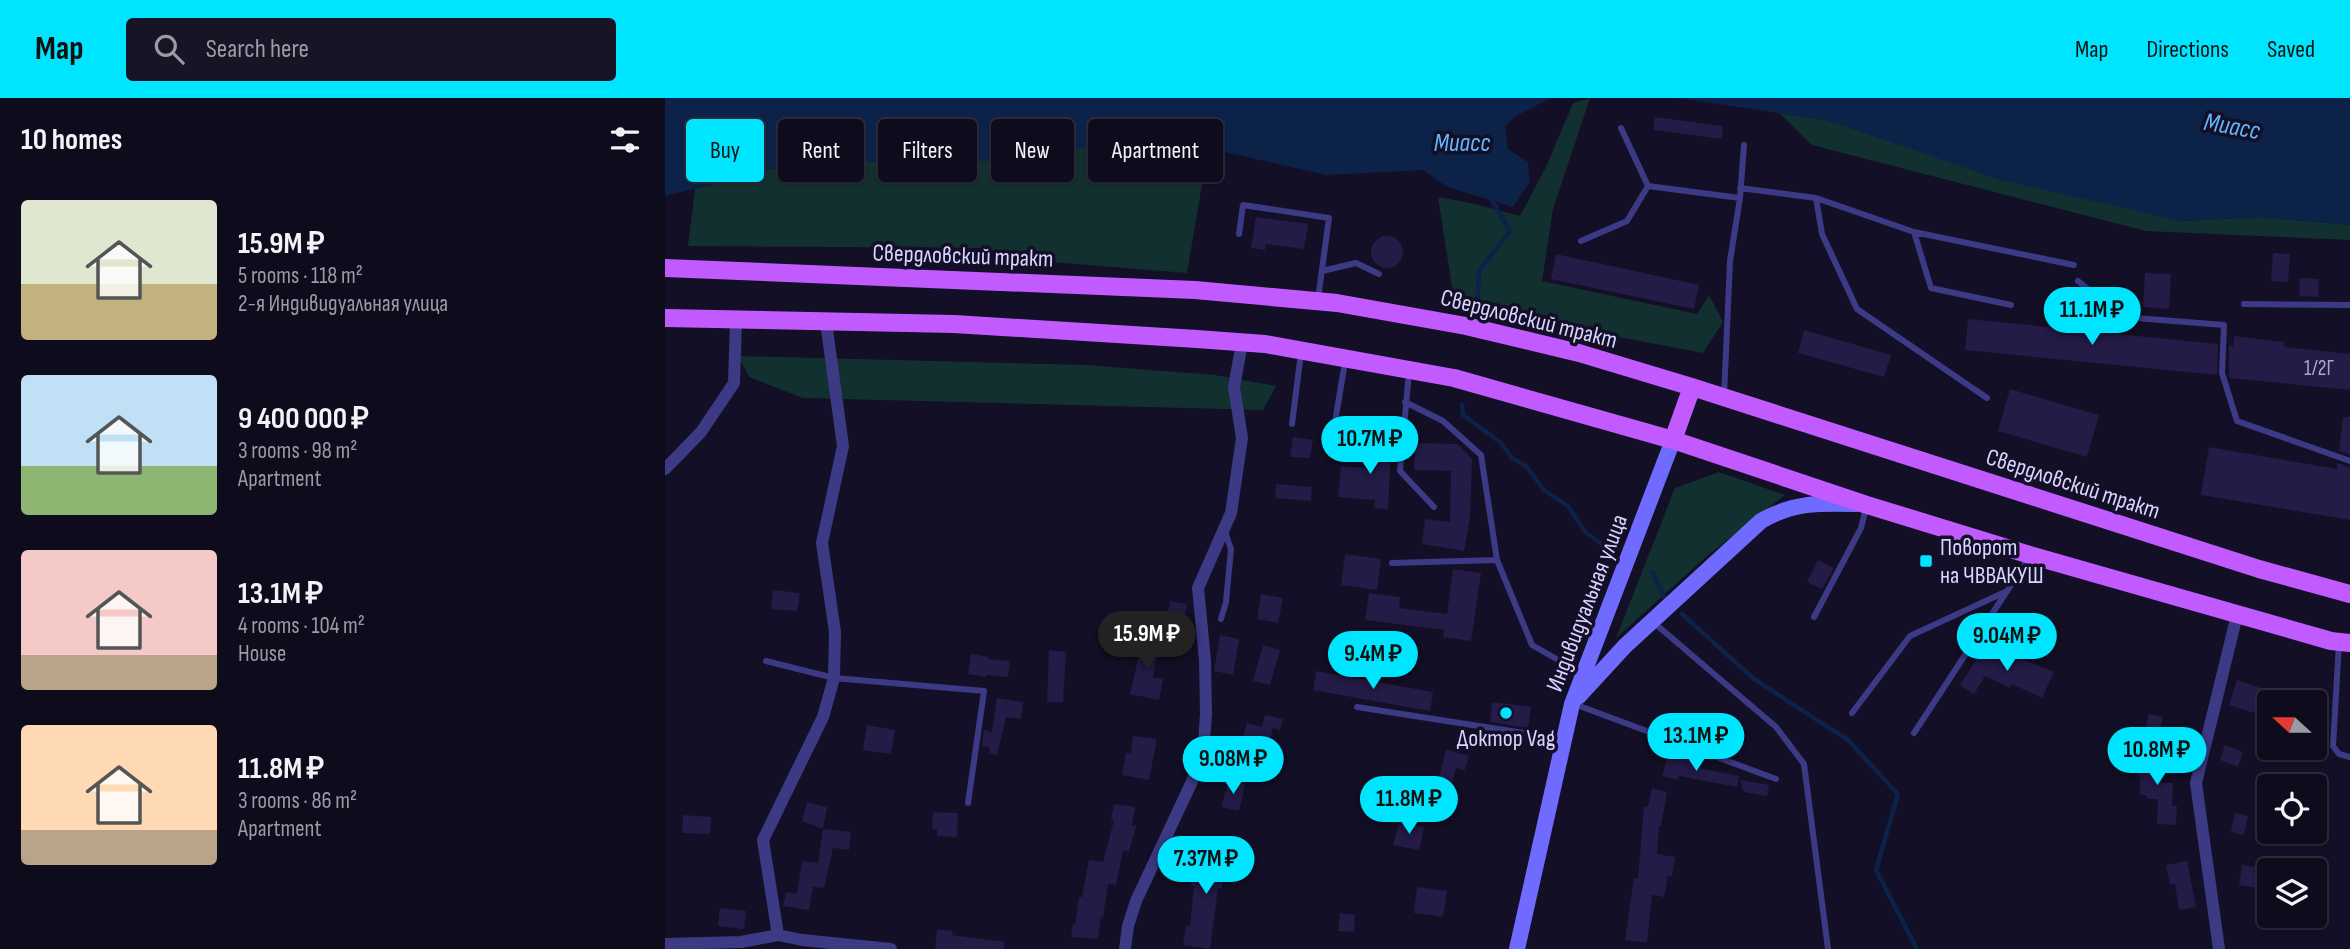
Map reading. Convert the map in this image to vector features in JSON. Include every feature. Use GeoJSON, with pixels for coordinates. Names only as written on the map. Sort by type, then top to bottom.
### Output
{"type":"FeatureCollection","features":[{"type":"Feature","properties":{"kind":"main road","name":"Свердловский тракт"},"geometry":{"type":"LineString","coordinates":[[665,268],[1195,289],[1318,301],[1466,326],[1579,354],[1692,387],[2259,569],[2350,594]]}},
{"type":"Feature","properties":{"kind":"main road"},"geometry":{"type":"LineString","coordinates":[[665,318],[954,324],[1242,343],[1301,350],[1410,369],[1454,378],[1673,440],[1867,505],[2030,555],[2345,643]]}},
{"type":"Feature","properties":{"kind":"main road"},"geometry":{"type":"LineString","coordinates":[[1673,440],[1692,387]]}},
{"type":"Feature","properties":{"kind":"main road","name":"Индивидуальная улица"},"geometry":{"type":"LineString","coordinates":[[1517,949],[1572,704],[1673,440]]}},
{"type":"Feature","properties":{"kind":"main road"},"geometry":{"type":"LineString","coordinates":[[1572,704],[1625,646],[1761,521],[1777,512],[1797,506],[1822,503],[1867,505]]}},
{"type":"Feature","properties":{"kind":"street"},"geometry":{"type":"LineString","coordinates":[[665,469],[701,432],[734,383],[736,321]]}},
{"type":"Feature","properties":{"kind":"street"},"geometry":{"type":"LineString","coordinates":[[778,935],[763,841],[823,717],[834,678],[835,632],[822,542],[843,446],[826,322]]}},
{"type":"Feature","properties":{"kind":"street"},"geometry":{"type":"LineString","coordinates":[[1125,949],[1128,926],[1136,901],[1203,758],[1206,714],[1205,660],[1198,588],[1231,513],[1242,438],[1234,387],[1242,343]]}},
{"type":"Feature","properties":{"kind":"street"},"geometry":{"type":"LineString","coordinates":[[2220,949],[2196,783],[2237,615]]}},
{"type":"Feature","properties":{"kind":"street"},"geometry":{"type":"LineString","coordinates":[[665,944],[741,942],[778,935],[891,949]]}},
{"type":"Feature","properties":{"kind":"lane"},"geometry":{"type":"LineString","coordinates":[[1621,128],[1647,186]]}},
{"type":"Feature","properties":{"kind":"lane"},"geometry":{"type":"LineString","coordinates":[[1724,398],[1730,261],[1740,198],[1744,145]]}},
{"type":"Feature","properties":{"kind":"lane"},"geometry":{"type":"LineString","coordinates":[[1647,186],[1740,198]]}},
{"type":"Feature","properties":{"kind":"lane"},"geometry":{"type":"LineString","coordinates":[[1581,241],[1627,221],[1647,186]]}},
{"type":"Feature","properties":{"kind":"lane"},"geometry":{"type":"LineString","coordinates":[[1740,188],[1816,198],[1914,232],[2074,265]]}},
{"type":"Feature","properties":{"kind":"lane"},"geometry":{"type":"LineString","coordinates":[[1816,198],[1822,234],[1857,309],[1987,398]]}},
{"type":"Feature","properties":{"kind":"lane"},"geometry":{"type":"LineString","coordinates":[[1240,234],[1243,205],[1329,218],[1318,301]]}},
{"type":"Feature","properties":{"kind":"lane"},"geometry":{"type":"LineString","coordinates":[[1914,232],[1931,288],[2011,305]]}},
{"type":"Feature","properties":{"kind":"lane"},"geometry":{"type":"LineString","coordinates":[[1322,271],[1356,263],[1379,274]]}},
{"type":"Feature","properties":{"kind":"lane"},"geometry":{"type":"LineString","coordinates":[[2078,281],[2123,317],[2224,324],[2222,373],[2237,421],[2350,461]]}},
{"type":"Feature","properties":{"kind":"lane"},"geometry":{"type":"LineString","coordinates":[[2244,304],[2350,305]]}},
{"type":"Feature","properties":{"kind":"lane"},"geometry":{"type":"LineString","coordinates":[[1292,424],[1301,350]]}},
{"type":"Feature","properties":{"kind":"lane"},"geometry":{"type":"LineString","coordinates":[[1335,422],[1346,357]]}},
{"type":"Feature","properties":{"kind":"lane"},"geometry":{"type":"LineString","coordinates":[[1410,369],[1400,471],[1433,507]]}},
{"type":"Feature","properties":{"kind":"lane"},"geometry":{"type":"LineString","coordinates":[[1405,402],[1444,421],[1481,455],[1497,560],[1532,645],[1583,674]]}},
{"type":"Feature","properties":{"kind":"lane"},"geometry":{"type":"LineString","coordinates":[[1814,617],[1861,528],[1867,505]]}},
{"type":"Feature","properties":{"kind":"lane"},"geometry":{"type":"LineString","coordinates":[[1221,619],[1226,602],[1231,549],[1224,530]]}},
{"type":"Feature","properties":{"kind":"lane"},"geometry":{"type":"LineString","coordinates":[[1914,733],[2030,555]]}},
{"type":"Feature","properties":{"kind":"lane"},"geometry":{"type":"LineString","coordinates":[[1392,563],[1497,560]]}},
{"type":"Feature","properties":{"kind":"lane"},"geometry":{"type":"LineString","coordinates":[[1852,713],[1910,636],[2007,591]]}},
{"type":"Feature","properties":{"kind":"lane"},"geometry":{"type":"LineString","coordinates":[[1652,620],[1776,727],[1804,764],[1828,949]]}},
{"type":"Feature","properties":{"kind":"lane"},"geometry":{"type":"LineString","coordinates":[[2345,643],[2333,746],[2339,754],[2350,757]]}},
{"type":"Feature","properties":{"kind":"lane"},"geometry":{"type":"LineString","coordinates":[[766,661],[834,678],[984,691],[968,803]]}},
{"type":"Feature","properties":{"kind":"lane"},"geometry":{"type":"LineString","coordinates":[[1572,704],[1776,779]]}},
{"type":"Feature","properties":{"kind":"lane"},"geometry":{"type":"LineString","coordinates":[[1357,707],[1564,739]]}},
{"type":"Feature","properties":{"kind":"green space"},"geometry":{"type":"Polygon","coordinates":[[[1590,98],[1553,209],[1542,281],[1697,314],[1709,295],[1723,322],[1703,353],[1455,306],[1438,197],[1520,216],[1546,167],[1573,103],[1590,98]]]}},
{"type":"Feature","properties":{"kind":"green space"},"geometry":{"type":"Polygon","coordinates":[[[1779,113],[1826,120],[2181,221],[2261,217],[2350,225],[2350,240],[2146,231],[1812,145],[1779,113]]]}},
{"type":"Feature","properties":{"kind":"green space"},"geometry":{"type":"Polygon","coordinates":[[[1088,147],[1088,182],[1202,182],[1187,273],[1028,260],[982,248],[688,246],[695,189],[722,182],[764,182],[764,171],[778,167],[778,182],[864,182],[864,162],[878,162],[878,182],[977,182],[977,161],[991,161],[991,182],[1074,182],[1074,150],[1088,147]]]}},
{"type":"Feature","properties":{"kind":"green space"},"geometry":{"type":"Polygon","coordinates":[[[738,356],[1086,365],[1215,375],[1276,386],[1263,410],[803,398],[749,377],[738,356]]]}},
{"type":"Feature","properties":{"kind":"green space"},"geometry":{"type":"Polygon","coordinates":[[[1719,472],[1785,495],[1707,556],[1616,638],[1675,488],[1719,472]]]}},
{"type":"Feature","properties":{"kind":"water","name":"Миасс"},"geometry":{"type":"Polygon","coordinates":[[[665,98],[1551,98],[1516,116],[1505,126],[1508,149],[1528,162],[1530,182],[1513,207],[1447,187],[1423,170],[1326,175],[1223,151],[1223,119],[1088,119],[1088,147],[1074,150],[1074,119],[991,119],[991,161],[977,161],[977,119],[878,119],[878,162],[864,162],[864,119],[778,119],[778,167],[764,171],[764,119],[686,119],[686,182],[720,182],[665,196],[665,98]]]}},
{"type":"Feature","properties":{"kind":"water","name":"Миасс"},"geometry":{"type":"Polygon","coordinates":[[[1678,98],[2350,98],[2350,225],[2261,217],[2181,221],[2001,180],[1826,120],[1678,98]]]}},
{"type":"Feature","properties":{"kind":"building"},"geometry":{"type":"Polygon","coordinates":[[[1655,117],[1723,126],[1722,139],[1653,130],[1655,117]]]}},
{"type":"Feature","properties":{"kind":"building"},"geometry":{"type":"Polygon","coordinates":[[[1256,217],[1308,224],[1304,249],[1266,244],[1265,250],[1251,248],[1256,217]]]}},
{"type":"Feature","properties":{"kind":"building"},"geometry":{"type":"Polygon","coordinates":[[[1387,236],[1399,240],[1403,252],[1399,264],[1387,268],[1375,264],[1371,252],[1375,240],[1387,236]]]}},
{"type":"Feature","properties":{"kind":"building"},"geometry":{"type":"Polygon","coordinates":[[[2273,253],[2290,254],[2288,282],[2271,281],[2273,253]]]}},
{"type":"Feature","properties":{"kind":"building"},"geometry":{"type":"Polygon","coordinates":[[[1556,254],[1699,285],[1694,309],[1551,279],[1556,254]]]}},
{"type":"Feature","properties":{"kind":"building"},"geometry":{"type":"Polygon","coordinates":[[[2145,273],[2171,274],[2169,309],[2143,307],[2145,273]]]}},
{"type":"Feature","properties":{"kind":"building"},"geometry":{"type":"Polygon","coordinates":[[[2300,278],[2319,279],[2318,297],[2299,296],[2300,278]]]}},
{"type":"Feature","properties":{"kind":"building"},"geometry":{"type":"Polygon","coordinates":[[[1968,319],[2218,344],[2217,375],[1965,350],[1968,319]]]}},
{"type":"Feature","properties":{"kind":"building"},"geometry":{"type":"Polygon","coordinates":[[[1804,330],[1891,355],[1884,377],[1798,353],[1804,330]]]}},
{"type":"Feature","properties":{"kind":"building"},"geometry":{"type":"Polygon","coordinates":[[[2234,336],[2284,342],[2284,347],[2350,354],[2350,390],[2229,378],[2229,345],[2233,346],[2234,336]]]}},
{"type":"Feature","properties":{"kind":"building"},"geometry":{"type":"Polygon","coordinates":[[[2010,389],[2099,415],[2087,457],[1998,431],[2010,389]]]}},
{"type":"Feature","properties":{"kind":"building"},"geometry":{"type":"Polygon","coordinates":[[[2343,417],[2350,417],[2350,455],[2339,451],[2343,417]]]}},
{"type":"Feature","properties":{"kind":"building"},"geometry":{"type":"Polygon","coordinates":[[[1378,429],[1392,430],[1388,509],[1374,508],[1375,500],[1338,497],[1341,466],[1376,469],[1378,429]]]}},
{"type":"Feature","properties":{"kind":"building"},"geometry":{"type":"Polygon","coordinates":[[[1293,437],[1313,440],[1310,458],[1290,457],[1293,437]]]}},
{"type":"Feature","properties":{"kind":"building"},"geometry":{"type":"Polygon","coordinates":[[[1415,443],[1458,444],[1472,459],[1470,518],[1464,551],[1422,544],[1425,519],[1450,522],[1451,471],[1414,470],[1415,443]]]}},
{"type":"Feature","properties":{"kind":"building"},"geometry":{"type":"Polygon","coordinates":[[[2209,447],[2337,469],[2337,463],[2350,467],[2350,520],[2201,495],[2209,447]]]}},
{"type":"Feature","properties":{"kind":"building"},"geometry":{"type":"Polygon","coordinates":[[[1276,484],[1312,487],[1311,501],[1275,498],[1276,484]]]}},
{"type":"Feature","properties":{"kind":"building"},"geometry":{"type":"Polygon","coordinates":[[[1345,554],[1381,559],[1377,590],[1341,585],[1345,554]]]}},
{"type":"Feature","properties":{"kind":"building"},"geometry":{"type":"Polygon","coordinates":[[[1818,560],[1834,568],[1822,589],[1807,582],[1818,560]]]}},
{"type":"Feature","properties":{"kind":"building"},"geometry":{"type":"Polygon","coordinates":[[[1453,569],[1481,573],[1471,641],[1443,637],[1444,630],[1365,620],[1369,593],[1400,597],[1399,608],[1447,614],[1453,569]]]}},
{"type":"Feature","properties":{"kind":"building"},"geometry":{"type":"Polygon","coordinates":[[[773,590],[800,593],[797,611],[771,609],[773,590]]]}},
{"type":"Feature","properties":{"kind":"building"},"geometry":{"type":"Polygon","coordinates":[[[1261,594],[1283,598],[1278,623],[1257,619],[1261,594]]]}},
{"type":"Feature","properties":{"kind":"building"},"geometry":{"type":"Polygon","coordinates":[[[1170,601],[1187,604],[1182,633],[1165,630],[1170,601]]]}},
{"type":"Feature","properties":{"kind":"building"},"geometry":{"type":"Polygon","coordinates":[[[1220,635],[1239,639],[1233,675],[1214,671],[1220,635]]]}},
{"type":"Feature","properties":{"kind":"building"},"geometry":{"type":"Polygon","coordinates":[[[1143,637],[1160,639],[1153,677],[1163,679],[1159,700],[1130,694],[1143,637]]]}},
{"type":"Feature","properties":{"kind":"building"},"geometry":{"type":"Polygon","coordinates":[[[1981,644],[2005,658],[2007,653],[2054,672],[2042,698],[2012,684],[2010,688],[1985,676],[1974,694],[1960,685],[1976,660],[1973,658],[1981,644]]]}},
{"type":"Feature","properties":{"kind":"building"},"geometry":{"type":"Polygon","coordinates":[[[1263,645],[1280,650],[1270,685],[1253,681],[1263,645]]]}},
{"type":"Feature","properties":{"kind":"building"},"geometry":{"type":"Polygon","coordinates":[[[1049,650],[1066,652],[1063,702],[1047,702],[1049,650]]]}},
{"type":"Feature","properties":{"kind":"building"},"geometry":{"type":"Polygon","coordinates":[[[971,654],[1010,661],[1008,677],[968,674],[971,654]]]}},
{"type":"Feature","properties":{"kind":"building"},"geometry":{"type":"Polygon","coordinates":[[[1316,671],[1433,692],[1430,711],[1313,690],[1316,671]]]}},
{"type":"Feature","properties":{"kind":"building"},"geometry":{"type":"Polygon","coordinates":[[[2237,680],[2266,690],[2257,690],[2257,714],[2229,705],[2237,680]]]}},
{"type":"Feature","properties":{"kind":"building"},"geometry":{"type":"Polygon","coordinates":[[[997,698],[1023,702],[1021,719],[1006,717],[997,755],[989,753],[990,747],[982,746],[984,730],[992,732],[997,698]]]}},
{"type":"Feature","properties":{"kind":"building"},"geometry":{"type":"Polygon","coordinates":[[[1492,702],[1531,707],[1528,728],[1490,722],[1492,702]]]}},
{"type":"Feature","properties":{"kind":"building"},"geometry":{"type":"Polygon","coordinates":[[[2149,714],[2163,717],[2158,738],[2144,734],[2149,714]]]}},
{"type":"Feature","properties":{"kind":"building"},"geometry":{"type":"Polygon","coordinates":[[[1265,715],[1283,719],[1280,730],[1273,728],[1268,747],[1242,740],[1247,723],[1262,727],[1265,715]]]}},
{"type":"Feature","properties":{"kind":"building"},"geometry":{"type":"Polygon","coordinates":[[[867,725],[895,730],[891,754],[863,750],[867,725]]]}},
{"type":"Feature","properties":{"kind":"building"},"geometry":{"type":"Polygon","coordinates":[[[1133,736],[1157,739],[1149,780],[1122,775],[1126,753],[1131,754],[1133,736]]]}},
{"type":"Feature","properties":{"kind":"building"},"geometry":{"type":"Polygon","coordinates":[[[2225,745],[2243,752],[2238,767],[2220,760],[2225,745]]]}},
{"type":"Feature","properties":{"kind":"building"},"geometry":{"type":"Polygon","coordinates":[[[1446,749],[1469,756],[1465,770],[1456,768],[1448,802],[1434,798],[1446,749]]]}},
{"type":"Feature","properties":{"kind":"building"},"geometry":{"type":"Polygon","coordinates":[[[2138,753],[2162,754],[2162,783],[2173,783],[2172,806],[2177,806],[2176,825],[2157,824],[2158,799],[2148,799],[2146,795],[2140,795],[2140,777],[2137,777],[2138,753]]]}},
{"type":"Feature","properties":{"kind":"building"},"geometry":{"type":"Polygon","coordinates":[[[1668,756],[1699,763],[1698,768],[1739,776],[1737,787],[1679,776],[1678,780],[1662,776],[1668,756]]]}},
{"type":"Feature","properties":{"kind":"building"},"geometry":{"type":"Polygon","coordinates":[[[1229,780],[1245,784],[1239,811],[1221,807],[1229,780]]]}},
{"type":"Feature","properties":{"kind":"building"},"geometry":{"type":"Polygon","coordinates":[[[1740,780],[1769,785],[1767,796],[1744,792],[1740,780]]]}},
{"type":"Feature","properties":{"kind":"building"},"geometry":{"type":"Polygon","coordinates":[[[1652,788],[1667,792],[1659,826],[1657,854],[1675,857],[1672,877],[1668,876],[1664,897],[1652,895],[1647,943],[1625,940],[1634,878],[1638,879],[1644,806],[1648,807],[1652,788]]]}},
{"type":"Feature","properties":{"kind":"building"},"geometry":{"type":"Polygon","coordinates":[[[807,802],[827,807],[823,829],[802,821],[807,802]]]}},
{"type":"Feature","properties":{"kind":"building"},"geometry":{"type":"Polygon","coordinates":[[[1114,804],[1135,807],[1132,825],[1136,826],[1129,852],[1123,850],[1116,885],[1108,884],[1098,939],[1071,937],[1089,860],[1103,862],[1114,820],[1111,819],[1114,804]]]}},
{"type":"Feature","properties":{"kind":"building"},"geometry":{"type":"Polygon","coordinates":[[[933,812],[958,813],[957,837],[937,836],[937,830],[932,828],[933,812]]]}},
{"type":"Feature","properties":{"kind":"building"},"geometry":{"type":"Polygon","coordinates":[[[2235,813],[2248,816],[2244,835],[2231,832],[2235,813]]]}},
{"type":"Feature","properties":{"kind":"building"},"geometry":{"type":"Polygon","coordinates":[[[683,815],[711,817],[710,834],[682,833],[683,815]]]}},
{"type":"Feature","properties":{"kind":"building"},"geometry":{"type":"Polygon","coordinates":[[[1399,822],[1424,827],[1419,850],[1393,845],[1399,822]]]}},
{"type":"Feature","properties":{"kind":"building"},"geometry":{"type":"Polygon","coordinates":[[[823,829],[851,832],[849,850],[833,848],[824,888],[813,887],[809,910],[783,906],[786,892],[797,894],[802,861],[818,863],[823,829]]]}},
{"type":"Feature","properties":{"kind":"building"},"geometry":{"type":"Polygon","coordinates":[[[1204,841],[1226,842],[1222,889],[1218,888],[1210,949],[1183,945],[1186,925],[1190,926],[1193,870],[1202,871],[1204,841]]]}},
{"type":"Feature","properties":{"kind":"building"},"geometry":{"type":"Polygon","coordinates":[[[2187,861],[2196,907],[2179,910],[2175,884],[2170,885],[2166,865],[2187,861]]]}},
{"type":"Feature","properties":{"kind":"building"},"geometry":{"type":"Polygon","coordinates":[[[2242,865],[2257,867],[2257,888],[2239,885],[2242,865]]]}},
{"type":"Feature","properties":{"kind":"building"},"geometry":{"type":"Polygon","coordinates":[[[1417,887],[1447,891],[1443,917],[1414,913],[1417,887]]]}},
{"type":"Feature","properties":{"kind":"building"},"geometry":{"type":"Polygon","coordinates":[[[720,908],[746,911],[744,929],[718,926],[720,908]]]}},
{"type":"Feature","properties":{"kind":"building"},"geometry":{"type":"Polygon","coordinates":[[[1340,913],[1355,915],[1354,932],[1338,931],[1340,913]]]}},
{"type":"Feature","properties":{"kind":"building"},"geometry":{"type":"Polygon","coordinates":[[[937,929],[953,931],[952,935],[1005,942],[1004,949],[935,949],[937,929]]]}},
{"type":"Feature","properties":{"kind":"waterway"},"geometry":{"type":"LineString","coordinates":[[1477,312],[1479,271],[1510,231],[1491,199]]}},
{"type":"Feature","properties":{"kind":"waterway"},"geometry":{"type":"LineString","coordinates":[[1462,405],[1463,415],[1501,443],[1512,458],[1526,466],[1544,490],[1568,506],[1585,532],[1605,546]]}},
{"type":"Feature","properties":{"kind":"waterway"},"geometry":{"type":"LineString","coordinates":[[1652,572],[1665,599]]}},
{"type":"Feature","properties":{"kind":"waterway"},"geometry":{"type":"LineString","coordinates":[[1682,614],[1754,679],[1848,740],[1898,794],[1876,870],[1917,949]]}},
{"type":"Feature","properties":{"kind":"place","name":"Поворот на ЧВВАКУШ"},"geometry":{"type":"Point","coordinates":[1926,561]}},
{"type":"Feature","properties":{"kind":"place","name":"Доктор Vag"},"geometry":{"type":"Point","coordinates":[1506,713]}}]}
